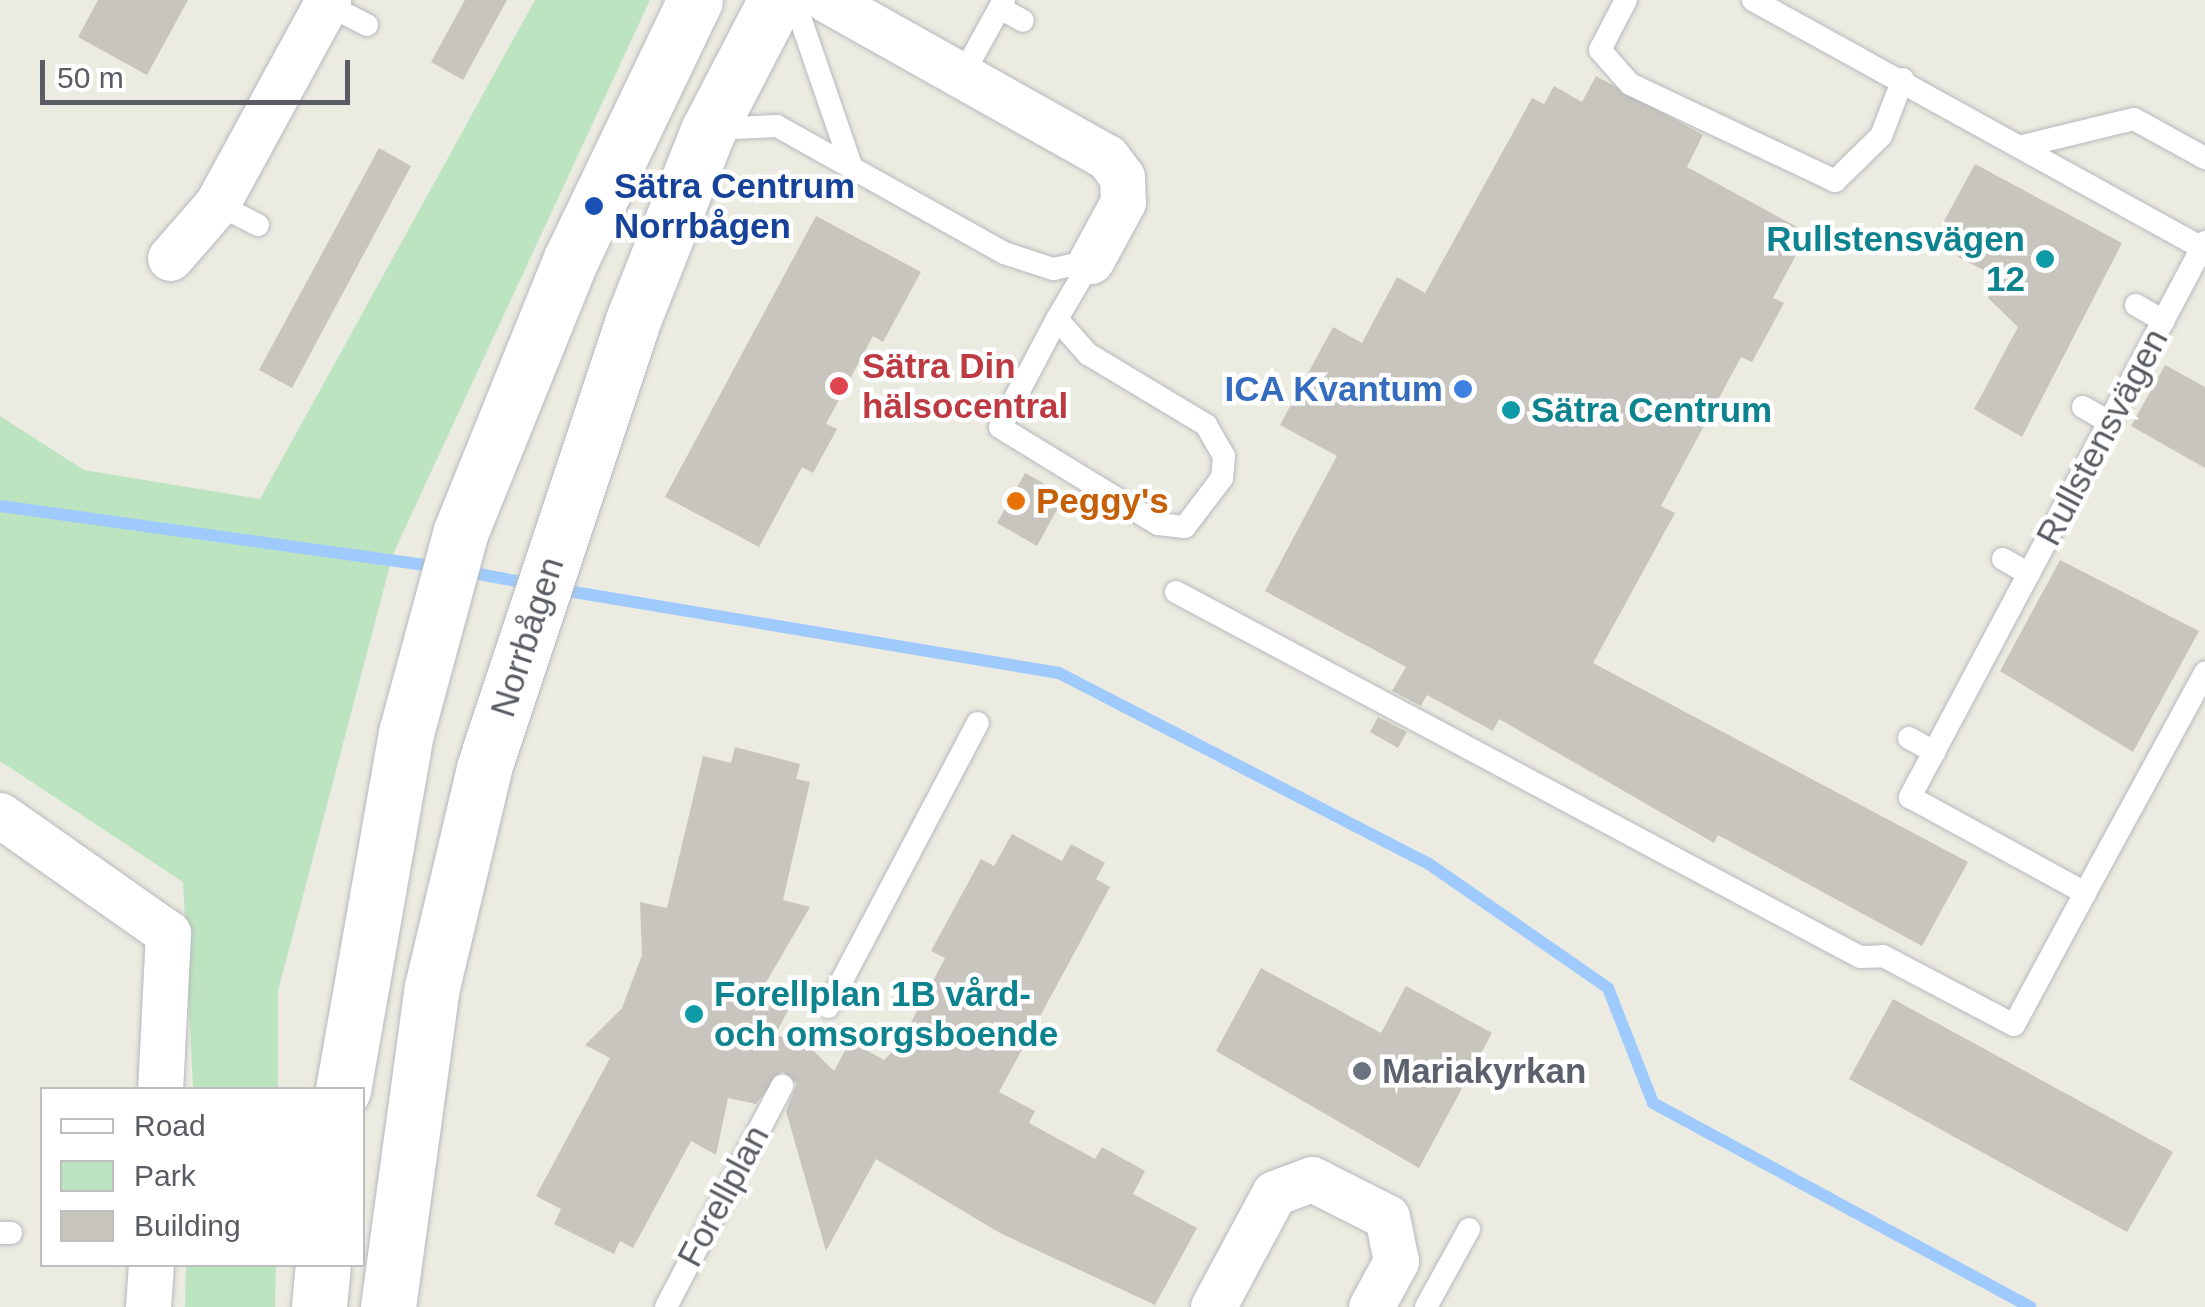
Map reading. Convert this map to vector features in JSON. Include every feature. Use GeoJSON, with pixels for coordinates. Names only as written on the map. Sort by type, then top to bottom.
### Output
{"type":"FeatureCollection","features":[{"type":"Feature","properties":{"kind":"street"},"geometry":{"type":"LineString","coordinates":[[344,1087],[422,665],[462,531],[571,258],[695,0]]}},
{"type":"Feature","properties":{"kind":"street","name":"Norrbågen"},"geometry":{"type":"LineString","coordinates":[[388,1307],[432,987],[518,666],[551,561],[708,131],[776,0]]}},
{"type":"Feature","properties":{"kind":"street"},"geometry":{"type":"LineString","coordinates":[[826,0],[1107,157],[1122,177],[1123,202],[1091,261]]}},
{"type":"Feature","properties":{"kind":"street"},"geometry":{"type":"LineString","coordinates":[[170,258],[217,204],[327,2]]}},
{"type":"Feature","properties":{"kind":"street"},"geometry":{"type":"LineString","coordinates":[[0,815],[168,933],[160,1087]]}},
{"type":"Feature","properties":{"kind":"street"},"geometry":{"type":"LineString","coordinates":[[1213,1307],[1274,1194],[1312,1179],[1387,1217],[1396,1261],[1372,1307]]}},
{"type":"Feature","properties":{"kind":"street"},"geometry":{"type":"LineString","coordinates":[[148,1307],[150,1267]]}},
{"type":"Feature","properties":{"kind":"street"},"geometry":{"type":"LineString","coordinates":[[319,1307],[324,1267]]}},
{"type":"Feature","properties":{"kind":"lane"},"geometry":{"type":"LineString","coordinates":[[794,0],[852,168]]}},
{"type":"Feature","properties":{"kind":"lane"},"geometry":{"type":"LineString","coordinates":[[1626,0],[1600,50],[1630,84],[1835,181],[1881,136],[1903,79]]}},
{"type":"Feature","properties":{"kind":"lane","name":"Rullstensvägen"},"geometry":{"type":"LineString","coordinates":[[1754,0],[2027,145],[2204,245],[1910,797],[2085,893]]}},
{"type":"Feature","properties":{"kind":"lane"},"geometry":{"type":"LineString","coordinates":[[327,2],[367,24]]}},
{"type":"Feature","properties":{"kind":"lane"},"geometry":{"type":"LineString","coordinates":[[964,74],[1002,4],[1023,21]]}},
{"type":"Feature","properties":{"kind":"lane"},"geometry":{"type":"LineString","coordinates":[[2027,145],[2134,119],[2205,158]]}},
{"type":"Feature","properties":{"kind":"lane"},"geometry":{"type":"LineString","coordinates":[[708,131],[753,120],[777,126],[1032,265],[1091,261]]}},
{"type":"Feature","properties":{"kind":"lane"},"geometry":{"type":"LineString","coordinates":[[217,204],[258,225]]}},
{"type":"Feature","properties":{"kind":"lane"},"geometry":{"type":"LineString","coordinates":[[1057,319],[1088,354],[1206,425],[1224,456],[1222,478],[1185,527],[1158,524],[1000,427],[1057,319],[1091,261]]}},
{"type":"Feature","properties":{"kind":"lane"},"geometry":{"type":"LineString","coordinates":[[2136,305],[2164,321]]}},
{"type":"Feature","properties":{"kind":"lane"},"geometry":{"type":"LineString","coordinates":[[2083,407],[2109,422]]}},
{"type":"Feature","properties":{"kind":"lane"},"geometry":{"type":"LineString","coordinates":[[2003,559],[2029,574]]}},
{"type":"Feature","properties":{"kind":"lane"},"geometry":{"type":"LineString","coordinates":[[1176,592],[1860,956],[1883,956],[2014,1025],[2205,673]]}},
{"type":"Feature","properties":{"kind":"lane"},"geometry":{"type":"LineString","coordinates":[[828,1007],[978,723]]}},
{"type":"Feature","properties":{"kind":"lane"},"geometry":{"type":"LineString","coordinates":[[1909,738],[1934,752]]}},
{"type":"Feature","properties":{"kind":"lane","name":"Forellplan"},"geometry":{"type":"LineString","coordinates":[[666,1307],[782,1086]]}},
{"type":"Feature","properties":{"kind":"lane"},"geometry":{"type":"LineString","coordinates":[[1426,1307],[1468,1229]]}},
{"type":"Feature","properties":{"kind":"green space"},"geometry":{"type":"Polygon","coordinates":[[[535,0],[650,0],[393,554],[278,991],[278,1087],[193,1087],[183,882],[0,761],[0,416],[84,470],[260,499],[535,0]]]}},
{"type":"Feature","properties":{"kind":"green space"},"geometry":{"type":"Polygon","coordinates":[[[186,1267],[276,1267],[275,1307],[185,1307],[186,1267]]]}},
{"type":"Feature","properties":{"kind":"building"},"geometry":{"type":"Polygon","coordinates":[[[98,0],[188,0],[147,75],[78,37],[98,0]]]}},
{"type":"Feature","properties":{"kind":"building"},"geometry":{"type":"Polygon","coordinates":[[[465,0],[507,0],[463,80],[431,62],[465,0]]]}},
{"type":"Feature","properties":{"kind":"building","name":"Sätra Centrum"},"geometry":{"type":"Polygon","coordinates":[[[1596,76],[1703,135],[1687,167],[1808,233],[1773,298],[1784,303],[1752,362],[1741,357],[1661,506],[1675,513],[1593,663],[1968,862],[1922,946],[1718,835],[1714,843],[1499,719],[1493,731],[1427,695],[1421,706],[1392,691],[1406,667],[1265,591],[1337,456],[1280,425],[1333,327],[1362,343],[1397,277],[1425,293],[1532,98],[1544,104],[1554,86],[1582,102],[1596,76]]]}},
{"type":"Feature","properties":{"kind":"building"},"geometry":{"type":"Polygon","coordinates":[[[379,148],[411,166],[292,388],[259,370],[379,148]]]}},
{"type":"Feature","properties":{"kind":"building"},"geometry":{"type":"Polygon","coordinates":[[[1975,164],[2122,243],[2022,437],[1974,409],[2018,327],[1988,298],[1999,278],[1958,257],[1970,235],[1944,221],[1975,164]]]}},
{"type":"Feature","properties":{"kind":"building"},"geometry":{"type":"Polygon","coordinates":[[[816,216],[921,272],[883,342],[873,336],[826,424],[837,429],[813,473],[802,467],[759,547],[665,497],[816,216]]]}},
{"type":"Feature","properties":{"kind":"building"},"geometry":{"type":"Polygon","coordinates":[[[2165,365],[2205,387],[2205,468],[2131,426],[2165,365]]]}},
{"type":"Feature","properties":{"kind":"building"},"geometry":{"type":"Polygon","coordinates":[[[1025,473],[1065,495],[1037,546],[997,523],[1025,473]]]}},
{"type":"Feature","properties":{"kind":"building"},"geometry":{"type":"Polygon","coordinates":[[[2060,560],[2199,631],[2133,752],[2000,671],[2060,560]]]}},
{"type":"Feature","properties":{"kind":"building"},"geometry":{"type":"Polygon","coordinates":[[[1378,717],[1407,732],[1398,748],[1370,732],[1378,717]]]}},
{"type":"Feature","properties":{"kind":"building","name":"Forellplan 1B vård- och omsorgsboende"},"geometry":{"type":"Polygon","coordinates":[[[735,747],[800,764],[796,779],[810,782],[783,900],[810,907],[760,993],[793,1001],[775,1035],[808,1045],[834,1071],[850,1041],[884,1060],[899,1045],[945,958],[931,951],[981,859],[994,866],[1012,834],[1062,861],[1071,844],[1105,863],[1096,879],[1110,887],[999,1092],[1035,1111],[1029,1123],[1095,1159],[1102,1147],[1145,1171],[1133,1194],[1197,1228],[1155,1305],[1000,1233],[876,1159],[826,1251],[786,1111],[797,1084],[782,1071],[756,1104],[728,1098],[716,1155],[691,1141],[633,1248],[620,1241],[614,1254],[554,1224],[561,1209],[536,1196],[610,1058],[585,1045],[622,1008],[642,955],[640,902],[667,908],[703,756],[731,763],[735,747]]]}},
{"type":"Feature","properties":{"kind":"building","name":"Mariakyrkan"},"geometry":{"type":"Polygon","coordinates":[[[1261,968],[1381,1033],[1406,986],[1492,1033],[1419,1168],[1216,1051],[1261,968]]]}},
{"type":"Feature","properties":{"kind":"building"},"geometry":{"type":"Polygon","coordinates":[[[1893,999],[2173,1152],[2127,1232],[1849,1079],[1893,999]]]}},
{"type":"Feature","properties":{"kind":"waterway"},"geometry":{"type":"LineString","coordinates":[[0,506],[438,567]]}},
{"type":"Feature","properties":{"kind":"waterway"},"geometry":{"type":"LineString","coordinates":[[463,571],[532,584]]}},
{"type":"Feature","properties":{"kind":"waterway"},"geometry":{"type":"LineString","coordinates":[[556,589],[1059,673],[1429,864],[1608,988],[1653,1103],[2030,1307]]}},
{"type":"Feature","properties":{"kind":"place","name":"Sätra Centrum Norrbågen"},"geometry":{"type":"Point","coordinates":[594,206]}},
{"type":"Feature","properties":{"kind":"place","name":"Rullstensvägen 12"},"geometry":{"type":"Point","coordinates":[2045,259]}},
{"type":"Feature","properties":{"kind":"place","name":"Sätra Din hälsocentral"},"geometry":{"type":"Point","coordinates":[839,386]}},
{"type":"Feature","properties":{"kind":"place","name":"ICA Kvantum"},"geometry":{"type":"Point","coordinates":[1463,389]}},
{"type":"Feature","properties":{"kind":"place","name":"Sätra Centrum"},"geometry":{"type":"Point","coordinates":[1511,410]}},
{"type":"Feature","properties":{"kind":"place","name":"Peggy's"},"geometry":{"type":"Point","coordinates":[1016,501]}},
{"type":"Feature","properties":{"kind":"place","name":"Forellplan 1B vård- och omsorgsboende"},"geometry":{"type":"Point","coordinates":[694,1014]}},
{"type":"Feature","properties":{"kind":"place","name":"Mariakyrkan"},"geometry":{"type":"Point","coordinates":[1362,1071]}}]}
